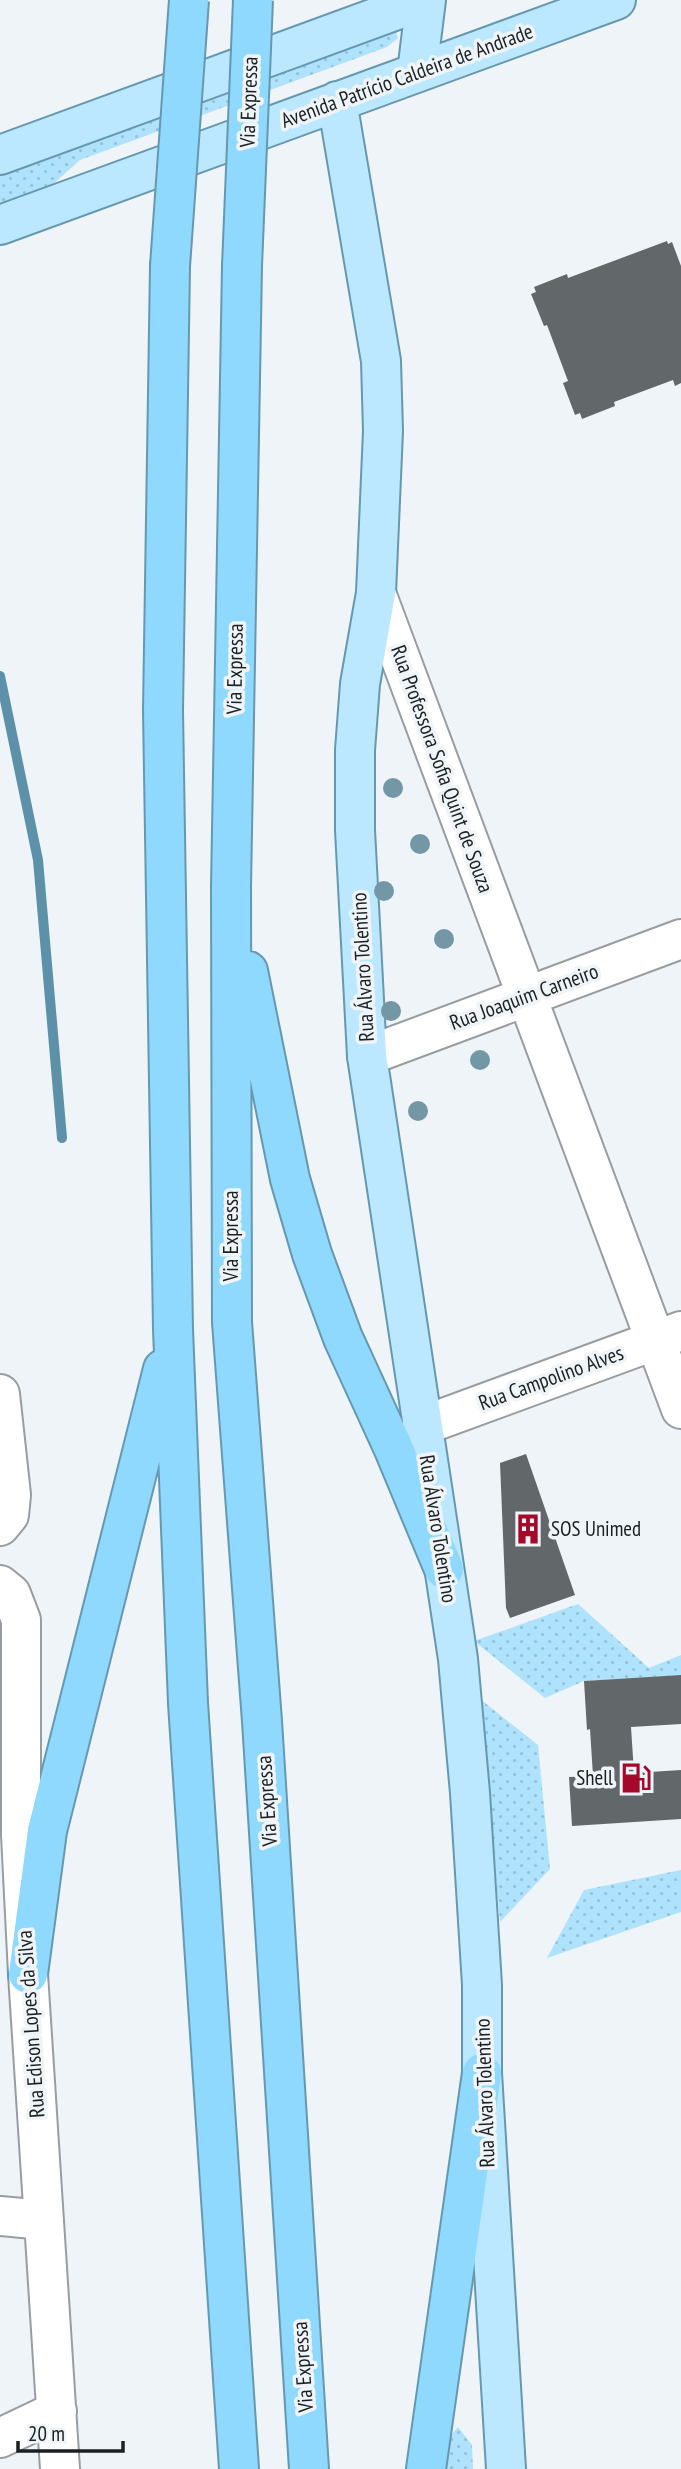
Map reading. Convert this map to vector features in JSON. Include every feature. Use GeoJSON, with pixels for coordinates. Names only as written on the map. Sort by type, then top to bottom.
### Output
{"type":"FeatureCollection","features":[{"type":"Feature","properties":{"kind":"highway"},"geometry":{"type":"LineString","coordinates":[[189,0],[170,266],[163,710],[173,1329],[188,1703],[239,2469]]}},
{"type":"Feature","properties":{"kind":"highway","name":"Via Expressa"},"geometry":{"type":"LineString","coordinates":[[253,0],[242,266],[231,887],[232,1322],[262,1721],[309,2469]]}},
{"type":"Feature","properties":{"kind":"highway"},"geometry":{"type":"LineString","coordinates":[[231,887],[290,1179],[312,1254],[343,1338],[393,1447],[444,1569]]}},
{"type":"Feature","properties":{"kind":"highway"},"geometry":{"type":"LineString","coordinates":[[27,1974],[47,1831],[173,1329]]}},
{"type":"Feature","properties":{"kind":"highway"},"geometry":{"type":"LineString","coordinates":[[426,2469],[482,2073]]}},
{"type":"Feature","properties":{"kind":"main road"},"geometry":{"type":"LineString","coordinates":[[0,155],[425,0],[417,72]]}},
{"type":"Feature","properties":{"kind":"main road","name":"Avenida Patrício Caldeira de Andrade"},"geometry":{"type":"LineString","coordinates":[[0,225],[617,0]]}},
{"type":"Feature","properties":{"kind":"main road","name":"Rua Professora Sofia Quint de Souza"},"geometry":{"type":"LineString","coordinates":[[337,101],[381,361],[383,431],[376,593]]}},
{"type":"Feature","properties":{"kind":"main road","name":"Rua Álvaro Tolentino"},"geometry":{"type":"LineString","coordinates":[[376,593],[360,684],[355,750],[355,830],[367,1056],[458,1659],[470,1793],[482,1985],[482,2073],[506,2469]]}},
{"type":"Feature","properties":{"kind":"street","name":"Rua Professora Sofia Quint de Souza"},"geometry":{"type":"LineString","coordinates":[[376,593],[527,996],[668,1335],[681,1409]]}},
{"type":"Feature","properties":{"kind":"street","name":"Rua Joaquim Carneiro"},"geometry":{"type":"LineString","coordinates":[[367,1056],[681,939]]}},
{"type":"Feature","properties":{"kind":"street","name":"Rua Campolino Alves"},"geometry":{"type":"LineString","coordinates":[[422,1426],[668,1335]]}},
{"type":"Feature","properties":{"kind":"street"},"geometry":{"type":"LineString","coordinates":[[0,1394],[12,1495],[9,1515],[0,1526]]}},
{"type":"Feature","properties":{"kind":"street","name":"Rua Edison Lopes da Silva"},"geometry":{"type":"LineString","coordinates":[[0,1584],[11,1594],[21,1620],[21,1835],[27,1974],[60,2469]]}},
{"type":"Feature","properties":{"kind":"street"},"geometry":{"type":"LineString","coordinates":[[0,2217],[44,2220]]}},
{"type":"Feature","properties":{"kind":"street"},"geometry":{"type":"LineString","coordinates":[[0,2438],[57,2411]]}},
{"type":"Feature","properties":{"kind":"shaded area"},"geometry":{"type":"Polygon","coordinates":[[[387,22],[394,25],[398,38],[387,47],[80,160],[42,194],[0,210],[0,176],[387,22]]]}},
{"type":"Feature","properties":{"kind":"shaded area"},"geometry":{"type":"Polygon","coordinates":[[[578,1604],[649,1668],[681,1655],[681,1675],[584,1681],[545,1698],[474,1641],[578,1604]]]}},
{"type":"Feature","properties":{"kind":"shaded area"},"geometry":{"type":"Polygon","coordinates":[[[480,1699],[538,1745],[550,1869],[500,1922],[480,1699]]]}},
{"type":"Feature","properties":{"kind":"shaded area"},"geometry":{"type":"Polygon","coordinates":[[[681,1870],[681,1912],[547,1958],[584,1890],[681,1870]]]}},
{"type":"Feature","properties":{"kind":"shaded area"},"geometry":{"type":"Polygon","coordinates":[[[458,2427],[472,2445],[473,2469],[441,2469],[442,2446],[458,2427]]]}},
{"type":"Feature","properties":{"kind":"building"},"geometry":{"type":"Polygon","coordinates":[[[667,241],[668,244],[672,242],[681,266],[681,383],[675,386],[673,380],[614,402],[615,406],[582,419],[580,413],[575,415],[563,383],[568,381],[547,325],[544,326],[531,294],[536,292],[534,287],[567,274],[568,278],[667,241]]]}},
{"type":"Feature","properties":{"kind":"building","name":"SOS Unimed"},"geometry":{"type":"Polygon","coordinates":[[[526,1454],[575,1595],[510,1618],[506,1608],[500,1463],[526,1454]]]}},
{"type":"Feature","properties":{"kind":"building"},"geometry":{"type":"Polygon","coordinates":[[[681,1675],[681,1724],[631,1727],[634,1773],[681,1770],[681,1819],[572,1826],[569,1777],[593,1776],[584,1681],[681,1675]]]}},
{"type":"Feature","properties":{"kind":"waterway"},"geometry":{"type":"LineString","coordinates":[[0,676],[38,860],[62,1138]]}},
{"type":"Feature","properties":{"kind":"place","name":"SOS Unimed"},"geometry":{"type":"Point","coordinates":[528,1529]}},
{"type":"Feature","properties":{"kind":"place","name":"Shell"},"geometry":{"type":"Point","coordinates":[636,1778]}}]}
